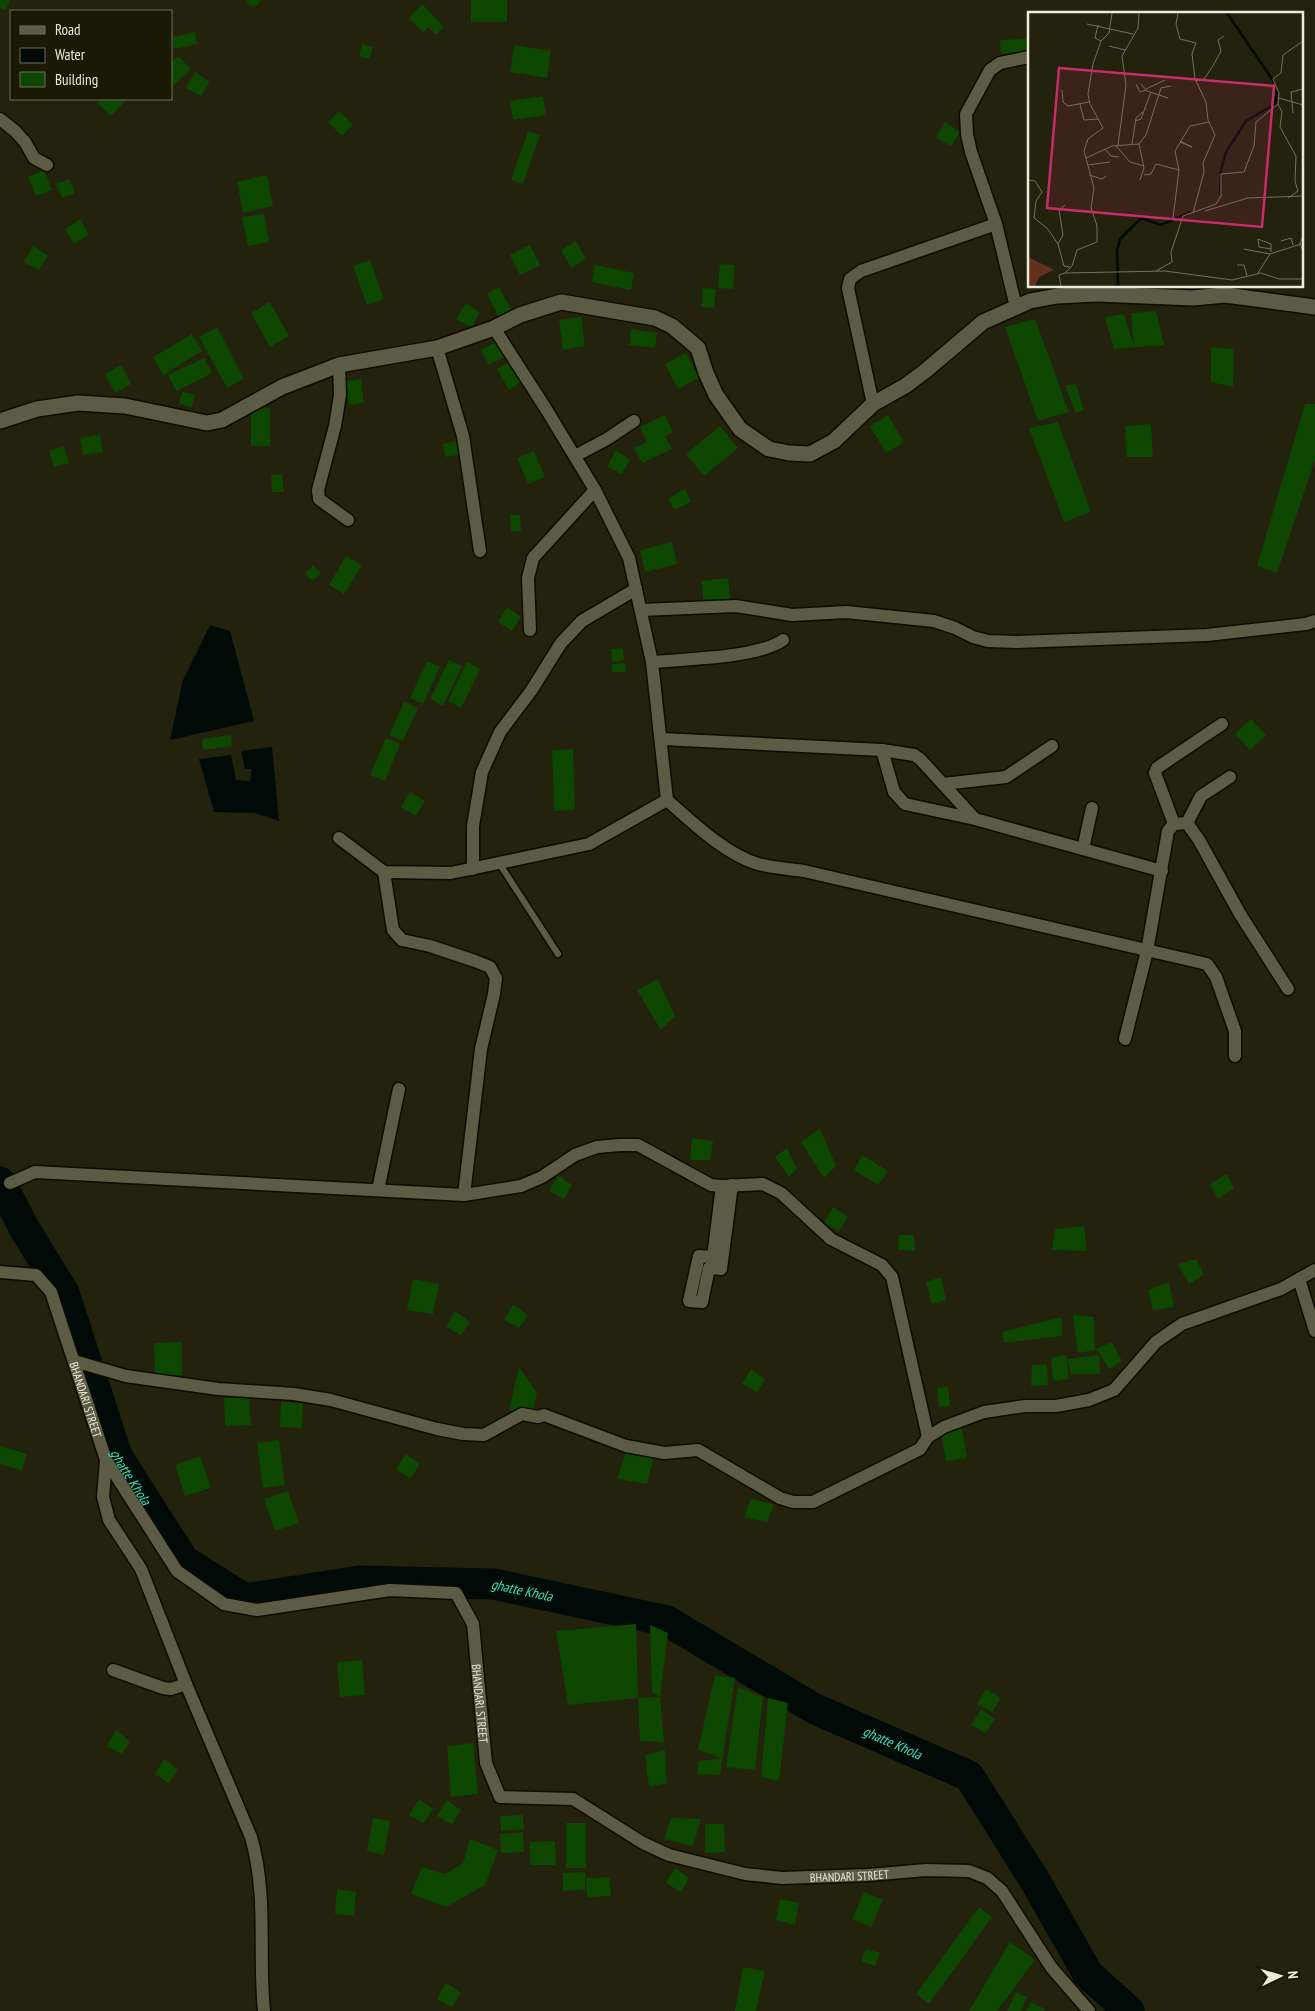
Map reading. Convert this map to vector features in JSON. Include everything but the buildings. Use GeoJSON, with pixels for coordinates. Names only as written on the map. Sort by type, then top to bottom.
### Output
{"type":"FeatureCollection","features":[{"type":"Feature","properties":{"kind":"street"},"geometry":{"type":"LineString","coordinates":[[1016,307],[996,224],[971,152],[967,134],[966,114],[990,70],[1000,63],[1028,57]]}},
{"type":"Feature","properties":{"kind":"street"},"geometry":{"type":"LineString","coordinates":[[0,119],[16,130],[34,158],[47,165]]}},
{"type":"Feature","properties":{"kind":"street"},"geometry":{"type":"LineString","coordinates":[[873,404],[848,288],[850,279],[861,270],[996,224]]}},
{"type":"Feature","properties":{"kind":"street"},"geometry":{"type":"LineString","coordinates":[[0,421],[37,409],[78,404],[125,406],[207,422],[222,420],[282,387],[339,365],[437,348],[494,328],[520,315],[561,302],[655,318],[672,326],[698,348],[716,395],[740,429],[769,449],[789,454],[810,454],[834,442],[873,404],[912,381],[983,322],[1030,301],[1057,296],[1097,294],[1193,298],[1225,295],[1315,307]]}},
{"type":"Feature","properties":{"kind":"street"},"geometry":{"type":"LineString","coordinates":[[494,328],[595,490],[629,558],[652,662],[662,739],[667,800],[691,822],[732,852],[757,864],[804,871],[1207,964],[1216,977],[1235,1031],[1235,1056]]}},
{"type":"Feature","properties":{"kind":"street"},"geometry":{"type":"LineString","coordinates":[[437,348],[463,436],[480,551]]}},
{"type":"Feature","properties":{"kind":"street"},"geometry":{"type":"LineString","coordinates":[[339,365],[340,395],[335,426],[318,490],[319,499],[348,520]]}},
{"type":"Feature","properties":{"kind":"street"},"geometry":{"type":"LineString","coordinates":[[574,456],[607,439],[634,421]]}},
{"type":"Feature","properties":{"kind":"street"},"geometry":{"type":"LineString","coordinates":[[530,630],[528,578],[533,558],[595,490]]}},
{"type":"Feature","properties":{"kind":"street"},"geometry":{"type":"LineString","coordinates":[[473,869],[474,826],[482,772],[500,732],[531,691],[561,643],[577,626],[582,621],[636,589]]}},
{"type":"Feature","properties":{"kind":"street"},"geometry":{"type":"LineString","coordinates":[[641,610],[736,606],[792,615],[846,612],[934,621],[988,641],[1017,642],[1207,636],[1306,624],[1315,621]]}},
{"type":"Feature","properties":{"kind":"street"},"geometry":{"type":"LineString","coordinates":[[652,662],[757,652],[775,646],[783,640]]}},
{"type":"Feature","properties":{"kind":"street"},"geometry":{"type":"LineString","coordinates":[[1174,824],[1155,773],[1157,768],[1222,724]]}},
{"type":"Feature","properties":{"kind":"street"},"geometry":{"type":"LineString","coordinates":[[662,739],[882,750],[914,755],[927,765],[975,819]]}},
{"type":"Feature","properties":{"kind":"street"},"geometry":{"type":"LineString","coordinates":[[943,784],[1006,777],[1052,746]]}},
{"type":"Feature","properties":{"kind":"street"},"geometry":{"type":"LineString","coordinates":[[882,750],[894,792],[905,804],[975,819],[1162,871]]}},
{"type":"Feature","properties":{"kind":"street"},"geometry":{"type":"LineString","coordinates":[[1187,824],[1201,796],[1230,777]]}},
{"type":"Feature","properties":{"kind":"street"},"geometry":{"type":"LineString","coordinates":[[340,838],[384,872],[452,873],[589,844],[667,800]]}},
{"type":"Feature","properties":{"kind":"street"},"geometry":{"type":"LineString","coordinates":[[1083,849],[1092,808]]}},
{"type":"Feature","properties":{"kind":"street"},"geometry":{"type":"LineString","coordinates":[[1125,1039],[1147,951],[1168,831],[1174,824],[1187,824]]}},
{"type":"Feature","properties":{"kind":"street"},"geometry":{"type":"LineString","coordinates":[[1187,824],[1199,840],[1240,914],[1288,989]]}},
{"type":"Feature","properties":{"kind":"street"},"geometry":{"type":"LineString","coordinates":[[384,872],[394,930],[402,940],[430,946],[490,967],[496,978],[481,1049],[464,1194]]}},
{"type":"Feature","properties":{"kind":"street"},"geometry":{"type":"LineString","coordinates":[[378,1190],[399,1090]]}},
{"type":"Feature","properties":{"kind":"street"},"geometry":{"type":"LineString","coordinates":[[10,1183],[35,1172],[464,1194],[521,1186],[542,1177],[575,1155],[597,1147],[638,1145],[712,1184],[727,1186],[763,1184],[781,1194],[831,1239],[882,1265],[892,1277],[928,1437]]}},
{"type":"Feature","properties":{"kind":"street"},"geometry":{"type":"LineString","coordinates":[[727,1186],[721,1269],[709,1268],[702,1302],[689,1301],[699,1256],[713,1257],[727,1186]]}},
{"type":"Feature","properties":{"kind":"street"},"geometry":{"type":"LineString","coordinates":[[74,1361],[126,1376],[218,1389],[294,1394],[332,1400],[437,1429],[463,1434],[484,1435],[522,1414],[538,1418],[544,1415],[626,1446],[664,1453],[698,1450],[780,1498],[793,1502],[813,1502],[920,1449],[928,1437],[947,1425],[984,1412],[1026,1406],[1056,1406],[1089,1400],[1114,1390],[1156,1342],[1182,1324],[1281,1289],[1315,1270]]}},
{"type":"Feature","properties":{"kind":"street","name":"BHANDARI STREET"},"geometry":{"type":"LineString","coordinates":[[0,1272],[36,1275],[51,1292],[106,1460],[176,1571],[224,1604],[257,1610],[390,1590],[456,1594],[473,1624],[486,1764],[500,1797],[573,1799],[642,1843],[669,1855],[745,1874],[782,1878],[868,1875],[926,1870],[969,1871],[987,1878],[1002,1891],[1052,1967],[1089,2011]]}},
{"type":"Feature","properties":{"kind":"street"},"geometry":{"type":"LineString","coordinates":[[1299,1279],[1315,1331]]}},
{"type":"Feature","properties":{"kind":"street"},"geometry":{"type":"LineString","coordinates":[[106,1460],[103,1497],[104,1509],[108,1520],[141,1568],[186,1684],[251,1837],[257,1858],[262,1896],[261,1978],[264,2011]]}},
{"type":"Feature","properties":{"kind":"street"},"geometry":{"type":"LineString","coordinates":[[113,1670],[163,1688],[171,1689],[186,1684]]}},
{"type":"Feature","properties":{"kind":"lane"},"geometry":{"type":"LineString","coordinates":[[499,863],[558,954]]}},
{"type":"Feature","properties":{"kind":"water"},"geometry":{"type":"Polygon","coordinates":[[[210,625],[230,631],[254,721],[170,740],[183,680],[210,625]]]}},
{"type":"Feature","properties":{"kind":"water"},"geometry":{"type":"Polygon","coordinates":[[[272,747],[279,821],[255,813],[214,812],[199,759],[231,755],[236,780],[250,781],[252,769],[245,769],[241,751],[272,747]]]}},
{"type":"Feature","properties":{"kind":"waterway","name":"ghatte Khola"},"geometry":{"type":"LineString","coordinates":[[0,1182],[27,1233],[64,1293],[117,1456],[184,1561],[245,1599],[359,1581],[493,1584],[667,1621],[815,1709],[969,1776],[1034,1879],[1088,1974],[1129,2011]]}}]}
